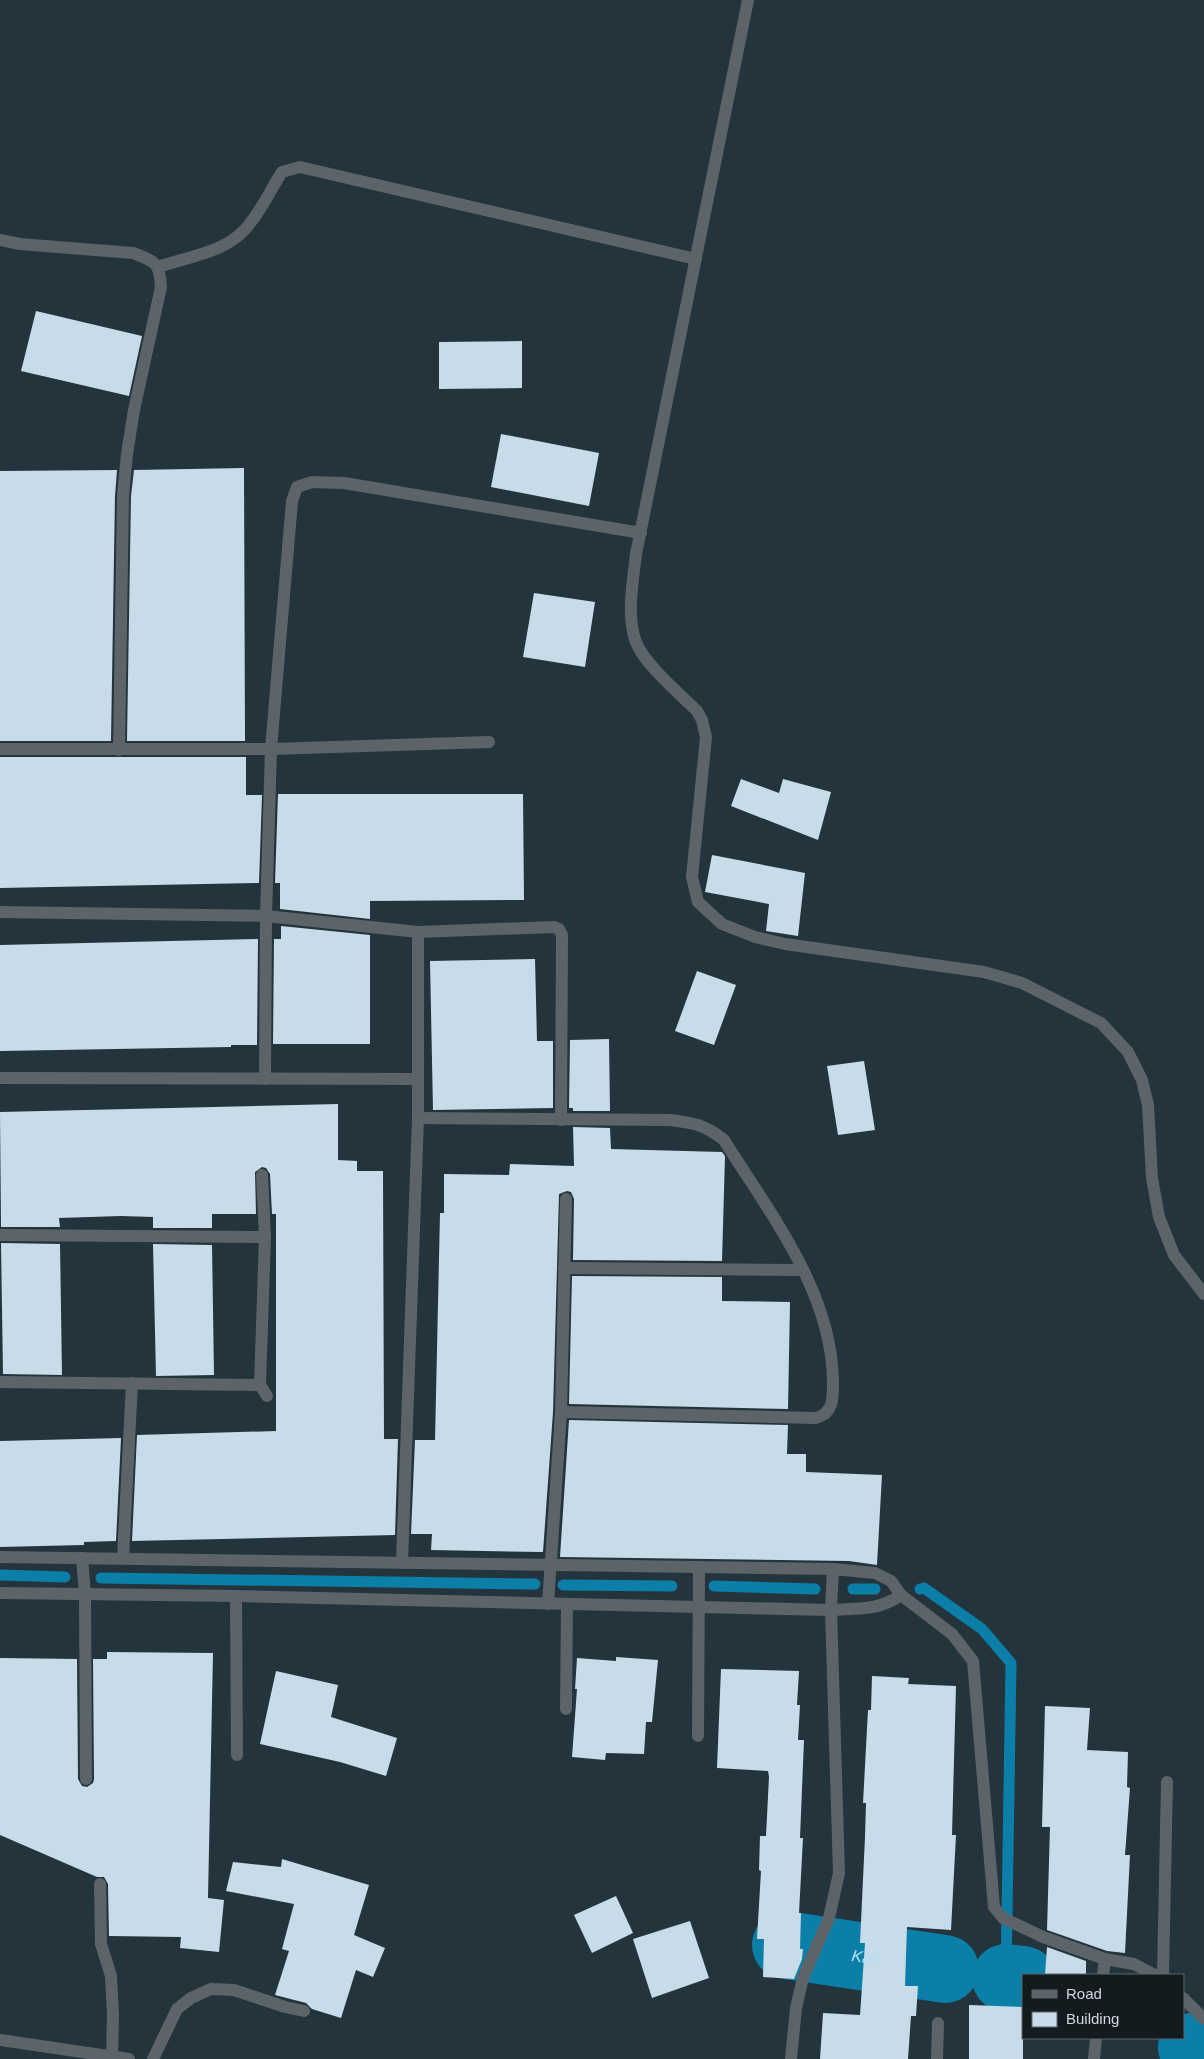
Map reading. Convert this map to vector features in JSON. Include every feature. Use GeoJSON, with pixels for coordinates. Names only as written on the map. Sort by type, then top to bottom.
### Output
{"type":"FeatureCollection","features":[{"type":"Feature","properties":{"kind":"street"},"geometry":{"type":"LineString","coordinates":[[748,0],[636,554],[630,607],[636,642],[648,661],[697,711],[702,720],[706,737],[692,877],[698,902],[722,924],[755,937],[785,944],[984,972],[1022,982],[1102,1023],[1128,1052],[1142,1080],[1148,1105],[1152,1178],[1158,1217],[1174,1255],[1204,1294]]}},
{"type":"Feature","properties":{"kind":"street"},"geometry":{"type":"LineString","coordinates":[[158,267],[218,249],[236,238],[251,223],[282,172],[300,167],[696,259]]}},
{"type":"Feature","properties":{"kind":"street"},"geometry":{"type":"LineString","coordinates":[[0,240],[20,244],[133,254],[150,259],[158,267],[161,287],[126,454],[123,496],[119,750]]}},
{"type":"Feature","properties":{"kind":"street"},"geometry":{"type":"LineString","coordinates":[[265,1079],[266,916],[271,749],[292,501],[297,487],[312,482],[344,483],[641,533]]}},
{"type":"Feature","properties":{"kind":"street"},"geometry":{"type":"LineString","coordinates":[[0,749],[271,749],[488,742]]}},
{"type":"Feature","properties":{"kind":"street"},"geometry":{"type":"LineString","coordinates":[[0,912],[266,916],[418,932],[550,926],[559,929],[562,935],[561,1120]]}},
{"type":"Feature","properties":{"kind":"street"},"geometry":{"type":"LineString","coordinates":[[402,1563],[418,1118],[418,932]]}},
{"type":"Feature","properties":{"kind":"street"},"geometry":{"type":"LineString","coordinates":[[0,1078],[418,1079]]}},
{"type":"Feature","properties":{"kind":"street"},"geometry":{"type":"LineString","coordinates":[[418,1118],[670,1120],[697,1123],[710,1128],[724,1140],[812,1287],[825,1325],[833,1373],[833,1400],[830,1410],[824,1416],[816,1418],[561,1412]]}},
{"type":"Feature","properties":{"kind":"street"},"geometry":{"type":"LineString","coordinates":[[0,1382],[132,1383],[264,1390],[265,1237],[262,1175]]}},
{"type":"Feature","properties":{"kind":"street"},"geometry":{"type":"LineString","coordinates":[[548,1604],[549,1565],[561,1412],[566,1199]]}},
{"type":"Feature","properties":{"kind":"street"},"geometry":{"type":"LineString","coordinates":[[0,1235],[265,1237]]}},
{"type":"Feature","properties":{"kind":"street"},"geometry":{"type":"LineString","coordinates":[[564,1268],[803,1270]]}},
{"type":"Feature","properties":{"kind":"street"},"geometry":{"type":"LineString","coordinates":[[123,1558],[132,1383]]}},
{"type":"Feature","properties":{"kind":"street"},"geometry":{"type":"LineString","coordinates":[[0,1557],[833,1569],[875,1573],[891,1582],[901,1595],[952,1634],[973,1661],[994,1907],[1003,1918],[1043,1937],[1105,1958],[1134,1964],[1153,1974]]}},
{"type":"Feature","properties":{"kind":"street"},"geometry":{"type":"LineString","coordinates":[[82,1558],[85,1595],[86,1779]]}},
{"type":"Feature","properties":{"kind":"street"},"geometry":{"type":"LineString","coordinates":[[698,1736],[699,1567]]}},
{"type":"Feature","properties":{"kind":"street"},"geometry":{"type":"LineString","coordinates":[[791,2059],[796,2008],[803,1978],[829,1918],[839,1873],[832,1610],[833,1569]]}},
{"type":"Feature","properties":{"kind":"street"},"geometry":{"type":"LineString","coordinates":[[0,1593],[236,1596],[832,1610],[876,1608],[889,1603],[901,1595]]}},
{"type":"Feature","properties":{"kind":"street"},"geometry":{"type":"LineString","coordinates":[[236,1596],[238,1754]]}},
{"type":"Feature","properties":{"kind":"street"},"geometry":{"type":"LineString","coordinates":[[566,1709],[567,1604]]}},
{"type":"Feature","properties":{"kind":"street"},"geometry":{"type":"LineString","coordinates":[[1163,1974],[1167,1782]]}},
{"type":"Feature","properties":{"kind":"street"},"geometry":{"type":"LineString","coordinates":[[100,1884],[100,1939],[111,1976],[113,2015],[112,2057]]}},
{"type":"Feature","properties":{"kind":"street"},"geometry":{"type":"LineString","coordinates":[[1103,1974],[1105,1958]]}},
{"type":"Feature","properties":{"kind":"street"},"geometry":{"type":"LineString","coordinates":[[153,2059],[177,2009],[192,1998],[212,1989],[234,1990],[285,2007],[304,2011]]}},
{"type":"Feature","properties":{"kind":"street"},"geometry":{"type":"LineString","coordinates":[[1184,1999],[1204,2019]]}},
{"type":"Feature","properties":{"kind":"street"},"geometry":{"type":"LineString","coordinates":[[937,2059],[938,2023]]}},
{"type":"Feature","properties":{"kind":"street"},"geometry":{"type":"LineString","coordinates":[[1094,2059],[1096,2039]]}},
{"type":"Feature","properties":{"kind":"street"},"geometry":{"type":"LineString","coordinates":[[0,2040],[129,2059]]}},
{"type":"Feature","properties":{"kind":"building"},"geometry":{"type":"Polygon","coordinates":[[[36,311],[142,336],[129,396],[21,371],[36,311]]]}},
{"type":"Feature","properties":{"kind":"building"},"geometry":{"type":"Polygon","coordinates":[[[522,341],[522,388],[439,389],[439,342],[522,341]]]}},
{"type":"Feature","properties":{"kind":"building"},"geometry":{"type":"Polygon","coordinates":[[[501,434],[599,453],[589,506],[491,487],[501,434]]]}},
{"type":"Feature","properties":{"kind":"building"},"geometry":{"type":"Polygon","coordinates":[[[244,468],[245,741],[127,741],[131,496],[134,470],[244,468]]]}},
{"type":"Feature","properties":{"kind":"building"},"geometry":{"type":"Polygon","coordinates":[[[117,470],[111,741],[0,741],[0,471],[117,470]]]}},
{"type":"Feature","properties":{"kind":"building"},"geometry":{"type":"Polygon","coordinates":[[[534,593],[595,602],[585,667],[523,657],[534,593]]]}},
{"type":"Feature","properties":{"kind":"building"},"geometry":{"type":"Polygon","coordinates":[[[0,757],[246,757],[246,795],[262,795],[259,883],[0,888],[0,757]]]}},
{"type":"Feature","properties":{"kind":"building"},"geometry":{"type":"Polygon","coordinates":[[[741,779],[779,793],[783,779],[831,792],[818,840],[731,806],[741,779]]]}},
{"type":"Feature","properties":{"kind":"building"},"geometry":{"type":"Polygon","coordinates":[[[278,794],[523,794],[524,900],[370,901],[370,919],[280,909],[280,883],[275,883],[278,794]]]}},
{"type":"Feature","properties":{"kind":"building"},"geometry":{"type":"Polygon","coordinates":[[[712,855],[805,873],[798,936],[766,931],[769,904],[705,892],[712,855]]]}},
{"type":"Feature","properties":{"kind":"building"},"geometry":{"type":"Polygon","coordinates":[[[281,926],[370,935],[370,1044],[273,1044],[274,939],[281,939],[281,926]]]}},
{"type":"Feature","properties":{"kind":"building"},"geometry":{"type":"Polygon","coordinates":[[[258,939],[257,1045],[0,1051],[0,945],[258,939]]]}},
{"type":"Feature","properties":{"kind":"building"},"geometry":{"type":"Polygon","coordinates":[[[535,959],[537,1041],[553,1041],[553,1108],[433,1110],[430,961],[535,959]]]}},
{"type":"Feature","properties":{"kind":"building"},"geometry":{"type":"Polygon","coordinates":[[[697,971],[736,985],[714,1045],[675,1031],[697,971]]]}},
{"type":"Feature","properties":{"kind":"building"},"geometry":{"type":"Polygon","coordinates":[[[609,1039],[610,1111],[573,1111],[573,1108],[569,1108],[570,1040],[609,1039]]]}},
{"type":"Feature","properties":{"kind":"building"},"geometry":{"type":"Polygon","coordinates":[[[864,1061],[875,1130],[838,1135],[827,1066],[864,1061]]]}},
{"type":"Feature","properties":{"kind":"building"},"geometry":{"type":"Polygon","coordinates":[[[338,1104],[338,1160],[357,1161],[357,1171],[383,1171],[384,1439],[398,1439],[395,1535],[132,1541],[137,1435],[276,1431],[276,1214],[272,1214],[270,1174],[266,1168],[262,1167],[255,1172],[256,1214],[212,1214],[212,1228],[153,1228],[153,1217],[121,1216],[59,1218],[60,1227],[1,1227],[0,1112],[338,1104]]]}},
{"type":"Feature","properties":{"kind":"building"},"geometry":{"type":"Polygon","coordinates":[[[573,1127],[610,1128],[611,1149],[722,1152],[725,1156],[722,1261],[573,1260],[574,1199],[571,1192],[567,1191],[559,1194],[553,1412],[543,1552],[431,1550],[432,1534],[411,1534],[415,1440],[435,1440],[440,1213],[444,1213],[444,1174],[509,1175],[510,1164],[574,1166],[573,1127]]]}},
{"type":"Feature","properties":{"kind":"building"},"geometry":{"type":"Polygon","coordinates":[[[1,1243],[60,1244],[62,1375],[3,1374],[1,1243]]]}},
{"type":"Feature","properties":{"kind":"building"},"geometry":{"type":"Polygon","coordinates":[[[153,1244],[212,1245],[214,1375],[156,1376],[153,1244]]]}},
{"type":"Feature","properties":{"kind":"building"},"geometry":{"type":"Polygon","coordinates":[[[572,1276],[722,1277],[722,1301],[790,1302],[788,1409],[569,1404],[572,1276]]]}},
{"type":"Feature","properties":{"kind":"building"},"geometry":{"type":"Polygon","coordinates":[[[569,1420],[788,1425],[787,1454],[806,1454],[806,1472],[882,1475],[877,1565],[849,1561],[560,1557],[569,1420]]]}},
{"type":"Feature","properties":{"kind":"building"},"geometry":{"type":"Polygon","coordinates":[[[121,1438],[116,1541],[84,1542],[84,1545],[0,1547],[0,1441],[121,1438]]]}},
{"type":"Feature","properties":{"kind":"building"},"geometry":{"type":"Polygon","coordinates":[[[107,1652],[213,1653],[208,1898],[224,1900],[219,1952],[180,1948],[181,1937],[109,1936],[108,1884],[104,1877],[97,1877],[0,1835],[0,1658],[77,1659],[78,1779],[82,1786],[87,1787],[93,1783],[94,1779],[93,1659],[107,1659],[107,1652]]]}},
{"type":"Feature","properties":{"kind":"building"},"geometry":{"type":"Polygon","coordinates":[[[616,1657],[658,1660],[652,1722],[646,1722],[644,1754],[606,1753],[605,1760],[572,1757],[577,1689],[575,1689],[577,1658],[616,1661],[616,1657]]]}},
{"type":"Feature","properties":{"kind":"building"},"geometry":{"type":"Polygon","coordinates":[[[721,1669],[799,1671],[797,1705],[800,1705],[798,1740],[804,1740],[800,1838],[803,1838],[799,1913],[801,1913],[800,1949],[803,1949],[802,1959],[794,1979],[763,1977],[764,1939],[757,1939],[761,1871],[759,1870],[760,1836],[766,1836],[769,1777],[768,1771],[717,1768],[721,1669]]]}},
{"type":"Feature","properties":{"kind":"building"},"geometry":{"type":"Polygon","coordinates":[[[276,1671],[338,1685],[331,1717],[397,1738],[386,1776],[340,1762],[260,1744],[276,1671]]]}},
{"type":"Feature","properties":{"kind":"building"},"geometry":{"type":"Polygon","coordinates":[[[872,1676],[909,1678],[908,1684],[956,1686],[952,1835],[956,1835],[951,1930],[907,1927],[905,1986],[918,1986],[916,2016],[911,2016],[908,2059],[820,2059],[823,2013],[860,2015],[865,1943],[860,1943],[866,1803],[863,1803],[868,1710],[871,1710],[872,1676]]]}},
{"type":"Feature","properties":{"kind":"building"},"geometry":{"type":"Polygon","coordinates":[[[1045,1706],[1090,1708],[1087,1750],[1128,1752],[1127,1787],[1130,1788],[1125,1855],[1130,1855],[1125,1953],[1107,1951],[1047,1930],[1050,1827],[1042,1827],[1045,1706]]]}},
{"type":"Feature","properties":{"kind":"building"},"geometry":{"type":"Polygon","coordinates":[[[282,1859],[369,1885],[354,1935],[385,1948],[373,1977],[356,1970],[341,2018],[312,2009],[306,2003],[275,1995],[289,1951],[282,1949],[294,1904],[226,1891],[233,1862],[281,1867],[282,1859]]]}},
{"type":"Feature","properties":{"kind":"building"},"geometry":{"type":"Polygon","coordinates":[[[616,1896],[633,1933],[592,1953],[574,1915],[616,1896]]]}},
{"type":"Feature","properties":{"kind":"building"},"geometry":{"type":"Polygon","coordinates":[[[690,1921],[709,1978],[652,1998],[633,1939],[690,1921]]]}},
{"type":"Feature","properties":{"kind":"building"},"geometry":{"type":"Polygon","coordinates":[[[1047,1947],[1086,1961],[1086,1974],[1045,1974],[1047,1947]]]}},
{"type":"Feature","properties":{"kind":"building"},"geometry":{"type":"Polygon","coordinates":[[[969,2005],[1022,2007],[1023,2059],[969,2059],[969,2005]]]}},
{"type":"Feature","properties":{"kind":"waterway"},"geometry":{"type":"LineString","coordinates":[[0,1575],[65,1577]]}},
{"type":"Feature","properties":{"kind":"waterway"},"geometry":{"type":"LineString","coordinates":[[101,1578],[535,1584]]}},
{"type":"Feature","properties":{"kind":"waterway"},"geometry":{"type":"LineString","coordinates":[[563,1585],[672,1586]]}},
{"type":"Feature","properties":{"kind":"waterway"},"geometry":{"type":"LineString","coordinates":[[714,1586],[815,1589]]}},
{"type":"Feature","properties":{"kind":"waterway"},"geometry":{"type":"LineString","coordinates":[[920,1589],[924,1588],[982,1629],[1011,1663],[1006,1978]]}},
{"type":"Feature","properties":{"kind":"waterway"},"geometry":{"type":"LineString","coordinates":[[853,1589],[875,1589]]}},
{"type":"Feature","properties":{"kind":"waterway","name":"Kali"},"geometry":{"type":"LineString","coordinates":[[786,1945],[945,1969]]}},
{"type":"Feature","properties":{"kind":"waterway","name":"Kali"},"geometry":{"type":"LineString","coordinates":[[1006,1978],[1022,1980]]}},
{"type":"Feature","properties":{"kind":"waterway","name":"Kali"},"geometry":{"type":"LineString","coordinates":[[1192,2047],[1204,2055]]}}]}
